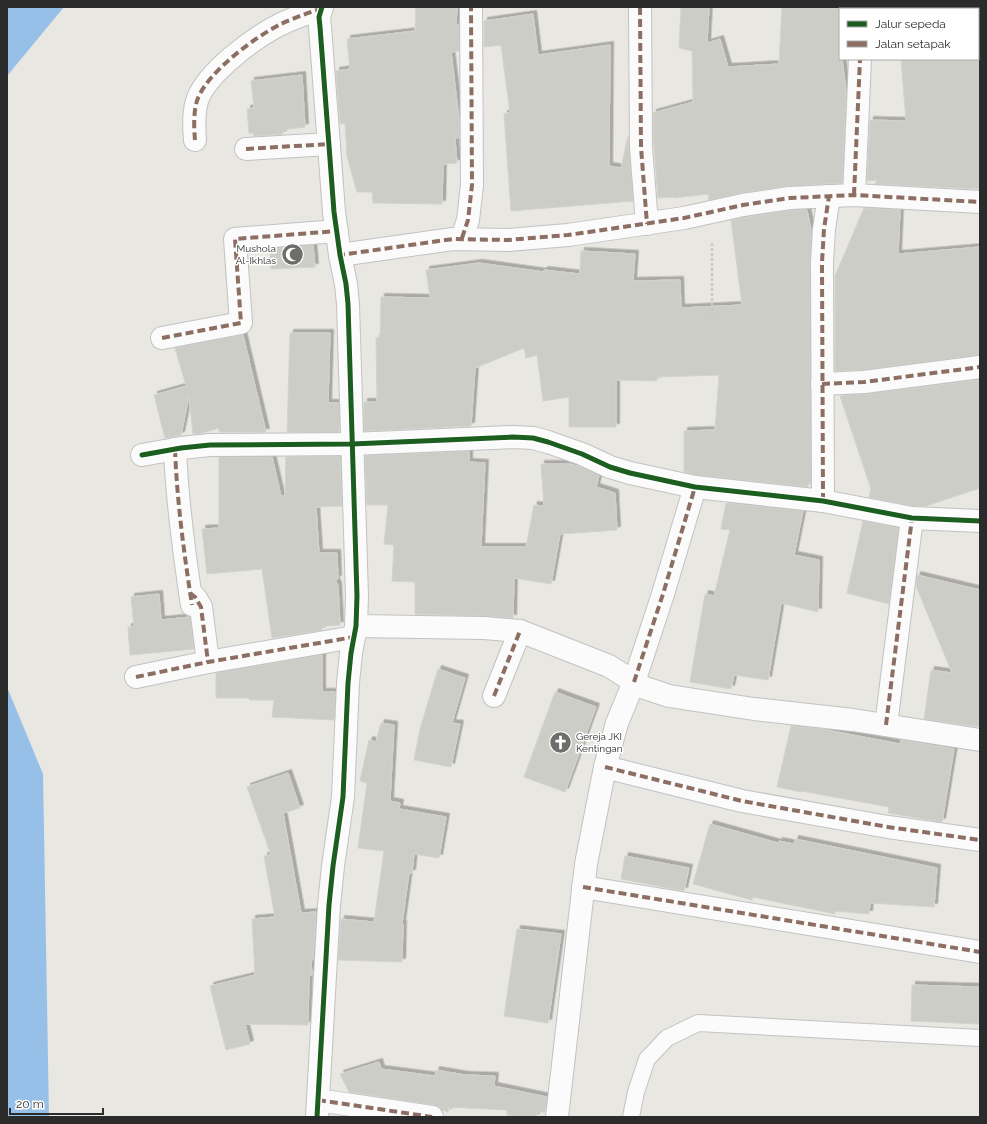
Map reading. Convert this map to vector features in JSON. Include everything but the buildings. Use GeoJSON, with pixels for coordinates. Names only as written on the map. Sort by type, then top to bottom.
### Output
{"type":"FeatureCollection","features":[{"type":"Feature","properties":{"kind":"street"},"geometry":{"type":"LineString","coordinates":[[462,238],[468,220],[472,185],[470,7]]}},
{"type":"Feature","properties":{"kind":"street"},"geometry":{"type":"LineString","coordinates":[[640,7],[641,132],[647,224]]}},
{"type":"Feature","properties":{"kind":"street"},"geometry":{"type":"LineString","coordinates":[[195,140],[195,114],[198,98],[207,82],[227,62],[251,42],[280,25],[321,8],[320,27],[334,212],[348,304],[357,596],[355,632],[348,683],[343,797],[329,905],[318,1109],[432,1117]]}},
{"type":"Feature","properties":{"kind":"street"},"geometry":{"type":"LineString","coordinates":[[854,195],[860,60]]}},
{"type":"Feature","properties":{"kind":"street"},"geometry":{"type":"LineString","coordinates":[[246,149],[329,144]]}},
{"type":"Feature","properties":{"kind":"street"},"geometry":{"type":"LineString","coordinates":[[340,255],[462,238],[508,240],[568,235],[684,218],[774,200],[854,195],[980,202]]}},
{"type":"Feature","properties":{"kind":"street"},"geometry":{"type":"LineString","coordinates":[[823,501],[822,262],[824,229],[829,196]]}},
{"type":"Feature","properties":{"kind":"street"},"geometry":{"type":"LineString","coordinates":[[162,338],[241,323],[235,239],[337,232]]}},
{"type":"Feature","properties":{"kind":"street"},"geometry":{"type":"LineString","coordinates":[[822,384],[864,382],[980,367]]}},
{"type":"Feature","properties":{"kind":"street"},"geometry":{"type":"LineString","coordinates":[[142,455],[210,445],[352,444],[533,438],[582,454],[610,467],[630,473],[695,487],[823,501],[912,518],[980,521]]}},
{"type":"Feature","properties":{"kind":"street"},"geometry":{"type":"LineString","coordinates":[[175,449],[180,519],[191,599],[195,597],[201,606],[208,662]]}},
{"type":"Feature","properties":{"kind":"street"},"geometry":{"type":"LineString","coordinates":[[557,1117],[583,887],[590,841],[605,767],[616,723],[634,682],[664,594],[695,487]]}},
{"type":"Feature","properties":{"kind":"street"},"geometry":{"type":"LineString","coordinates":[[886,725],[912,518]]}},
{"type":"Feature","properties":{"kind":"street"},"geometry":{"type":"LineString","coordinates":[[136,676],[355,632],[484,628],[520,631],[609,666],[642,687],[669,696],[746,708],[886,725],[980,740]]}},
{"type":"Feature","properties":{"kind":"street"},"geometry":{"type":"LineString","coordinates":[[494,696],[520,631]]}},
{"type":"Feature","properties":{"kind":"street"},"geometry":{"type":"LineString","coordinates":[[605,767],[742,801],[888,827],[980,840]]}},
{"type":"Feature","properties":{"kind":"street"},"geometry":{"type":"LineString","coordinates":[[583,887],[980,952]]}},
{"type":"Feature","properties":{"kind":"lane"},"geometry":{"type":"LineString","coordinates":[[631,1117],[636,1092],[647,1058],[667,1038],[698,1023],[980,1038]]}},
{"type":"Feature","properties":{"kind":"path"},"geometry":{"type":"LineString","coordinates":[[712,212],[712,322]]}},
{"type":"Feature","properties":{"kind":"water"},"geometry":{"type":"Polygon","coordinates":[[[7,7],[64,7],[7,76],[7,7]]]}},
{"type":"Feature","properties":{"kind":"water"},"geometry":{"type":"Polygon","coordinates":[[[7,687],[43,774],[49,1117],[7,1117],[7,687]]]}},
{"type":"Feature","properties":{"kind":"marked path"},"geometry":{"type":"LineString","coordinates":[[462,238],[468,220],[472,185],[471,7]]}},
{"type":"Feature","properties":{"kind":"marked path"},"geometry":{"type":"LineString","coordinates":[[640,7],[641,147],[647,224]]}},
{"type":"Feature","properties":{"kind":"marked path"},"geometry":{"type":"LineString","coordinates":[[195,140],[194,124],[196,103],[204,88],[222,66],[246,46],[270,30],[281,24],[321,9]]}},
{"type":"Feature","properties":{"kind":"marked path"},"geometry":{"type":"LineString","coordinates":[[854,195],[860,60]]}},
{"type":"Feature","properties":{"kind":"marked path"},"geometry":{"type":"LineString","coordinates":[[246,149],[329,144]]}},
{"type":"Feature","properties":{"kind":"marked path"},"geometry":{"type":"LineString","coordinates":[[340,252],[340,255],[453,239],[508,240],[568,235],[684,218],[743,205],[790,198],[854,195],[980,202]]}},
{"type":"Feature","properties":{"kind":"marked path"},"geometry":{"type":"LineString","coordinates":[[823,501],[822,262],[824,229],[829,196]]}},
{"type":"Feature","properties":{"kind":"marked path"},"geometry":{"type":"LineString","coordinates":[[162,338],[241,323],[235,239],[337,231]]}},
{"type":"Feature","properties":{"kind":"marked path"},"geometry":{"type":"LineString","coordinates":[[822,384],[864,382],[980,367]]}},
{"type":"Feature","properties":{"kind":"marked path"},"geometry":{"type":"LineString","coordinates":[[175,449],[181,527],[192,605]]}},
{"type":"Feature","properties":{"kind":"marked path"},"geometry":{"type":"LineString","coordinates":[[634,682],[663,594],[695,487]]}},
{"type":"Feature","properties":{"kind":"marked path"},"geometry":{"type":"LineString","coordinates":[[886,725],[912,518]]}},
{"type":"Feature","properties":{"kind":"marked path"},"geometry":{"type":"LineString","coordinates":[[190,593],[195,597],[201,607],[208,662]]}},
{"type":"Feature","properties":{"kind":"marked path"},"geometry":{"type":"LineString","coordinates":[[494,696],[520,631]]}},
{"type":"Feature","properties":{"kind":"marked path"},"geometry":{"type":"LineString","coordinates":[[136,677],[208,662],[354,637],[353,640]]}},
{"type":"Feature","properties":{"kind":"marked path"},"geometry":{"type":"LineString","coordinates":[[605,767],[742,801],[888,827],[980,840]]}},
{"type":"Feature","properties":{"kind":"marked path"},"geometry":{"type":"LineString","coordinates":[[583,887],[980,952]]}},
{"type":"Feature","properties":{"kind":"marked path"},"geometry":{"type":"LineString","coordinates":[[318,1100],[432,1117]]}},
{"type":"Feature","properties":{"kind":"cycle path"},"geometry":{"type":"LineString","coordinates":[[317,1117],[329,905],[343,797],[348,683],[356,626],[357,596],[348,304],[334,212],[319,17],[322,7]]}},
{"type":"Feature","properties":{"kind":"cycle path"},"geometry":{"type":"LineString","coordinates":[[142,455],[181,448],[210,445],[352,444],[513,437],[533,438],[582,454],[610,467],[630,473],[695,487],[823,501],[912,518],[980,521]]}},
{"type":"Feature","properties":{"kind":"place","name":"Mushola Al-Ikhlas"},"geometry":{"type":"Point","coordinates":[292,254]}},
{"type":"Feature","properties":{"kind":"place","name":"Gereja JKI Kentingan"},"geometry":{"type":"Point","coordinates":[560,742]}}]}
